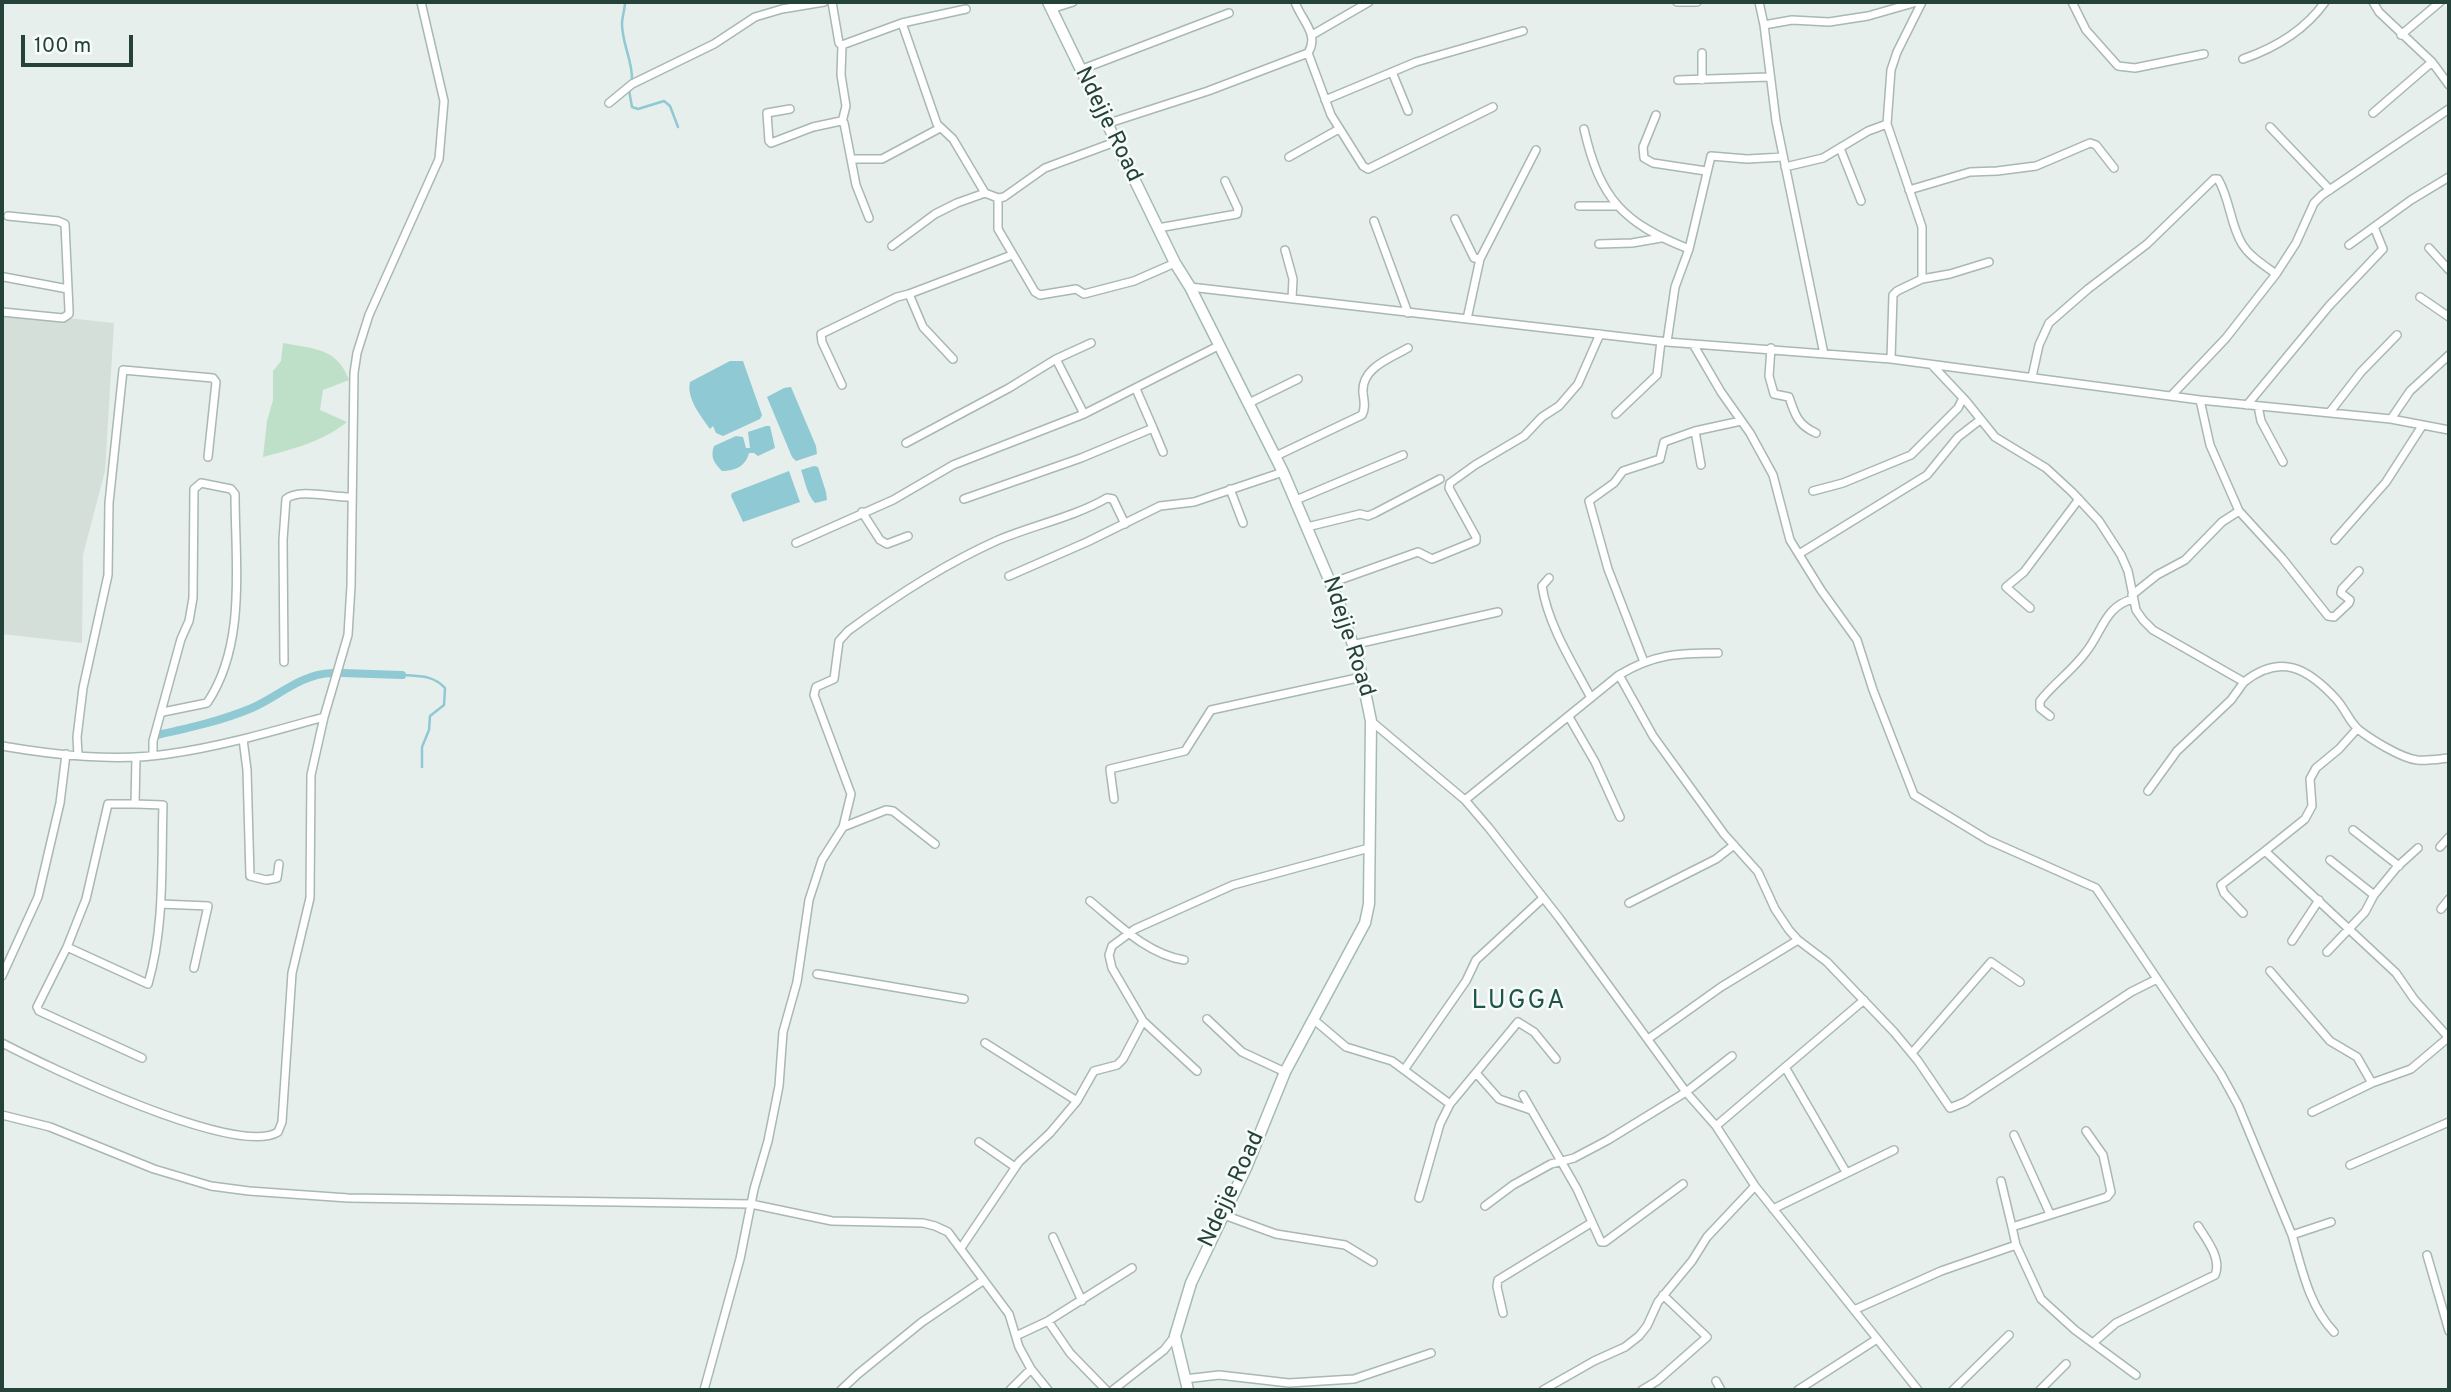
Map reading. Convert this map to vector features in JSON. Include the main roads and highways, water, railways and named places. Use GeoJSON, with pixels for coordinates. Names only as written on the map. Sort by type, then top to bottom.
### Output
{"type":"FeatureCollection","features":[{"type":"Feature","properties":{"kind":"water"},"geometry":{"type":"Polygon","coordinates":[[[730,361],[743,361],[762,415],[760,419],[723,436],[716,433],[713,426],[710,429],[695,407],[689,388],[690,382],[730,361]]]}},
{"type":"Feature","properties":{"kind":"water"},"geometry":{"type":"Polygon","coordinates":[[[791,387],[817,454],[796,461],[767,397],[791,387]]]}},
{"type":"Feature","properties":{"kind":"water"},"geometry":{"type":"Polygon","coordinates":[[[770,426],[775,448],[758,456],[749,453],[743,464],[735,469],[722,471],[719,468],[713,457],[714,446],[736,436],[743,437],[746,448],[750,448],[748,432],[770,426]]]}},
{"type":"Feature","properties":{"kind":"water"},"geometry":{"type":"Polygon","coordinates":[[[818,467],[827,500],[815,503],[808,492],[801,470],[818,467]]]}},
{"type":"Feature","properties":{"kind":"water"},"geometry":{"type":"Polygon","coordinates":[[[789,471],[800,502],[743,522],[732,493],[789,471]]]}},
{"type":"Feature","properties":{"kind":"waterway"},"geometry":{"type":"LineString","coordinates":[[625,2],[622,31],[632,81]]}},
{"type":"Feature","properties":{"kind":"waterway"},"geometry":{"type":"LineString","coordinates":[[629,90],[632,107],[638,109],[664,101],[670,106],[678,127]]}},
{"type":"Feature","properties":{"kind":"waterway"},"geometry":{"type":"LineString","coordinates":[[157,735],[240,713],[300,681],[332,673]]}},
{"type":"Feature","properties":{"kind":"waterway"},"geometry":{"type":"LineString","coordinates":[[342,673],[402,675]]}},
{"type":"Feature","properties":{"kind":"waterway"},"geometry":{"type":"LineString","coordinates":[[402,675],[431,678],[445,688],[444,705],[430,716],[429,730],[422,747],[422,767]]}},
{"type":"Feature","properties":{"kind":"district","name":"LUGGA"},"geometry":{"type":"Point","coordinates":[1519,1003]}}]}
